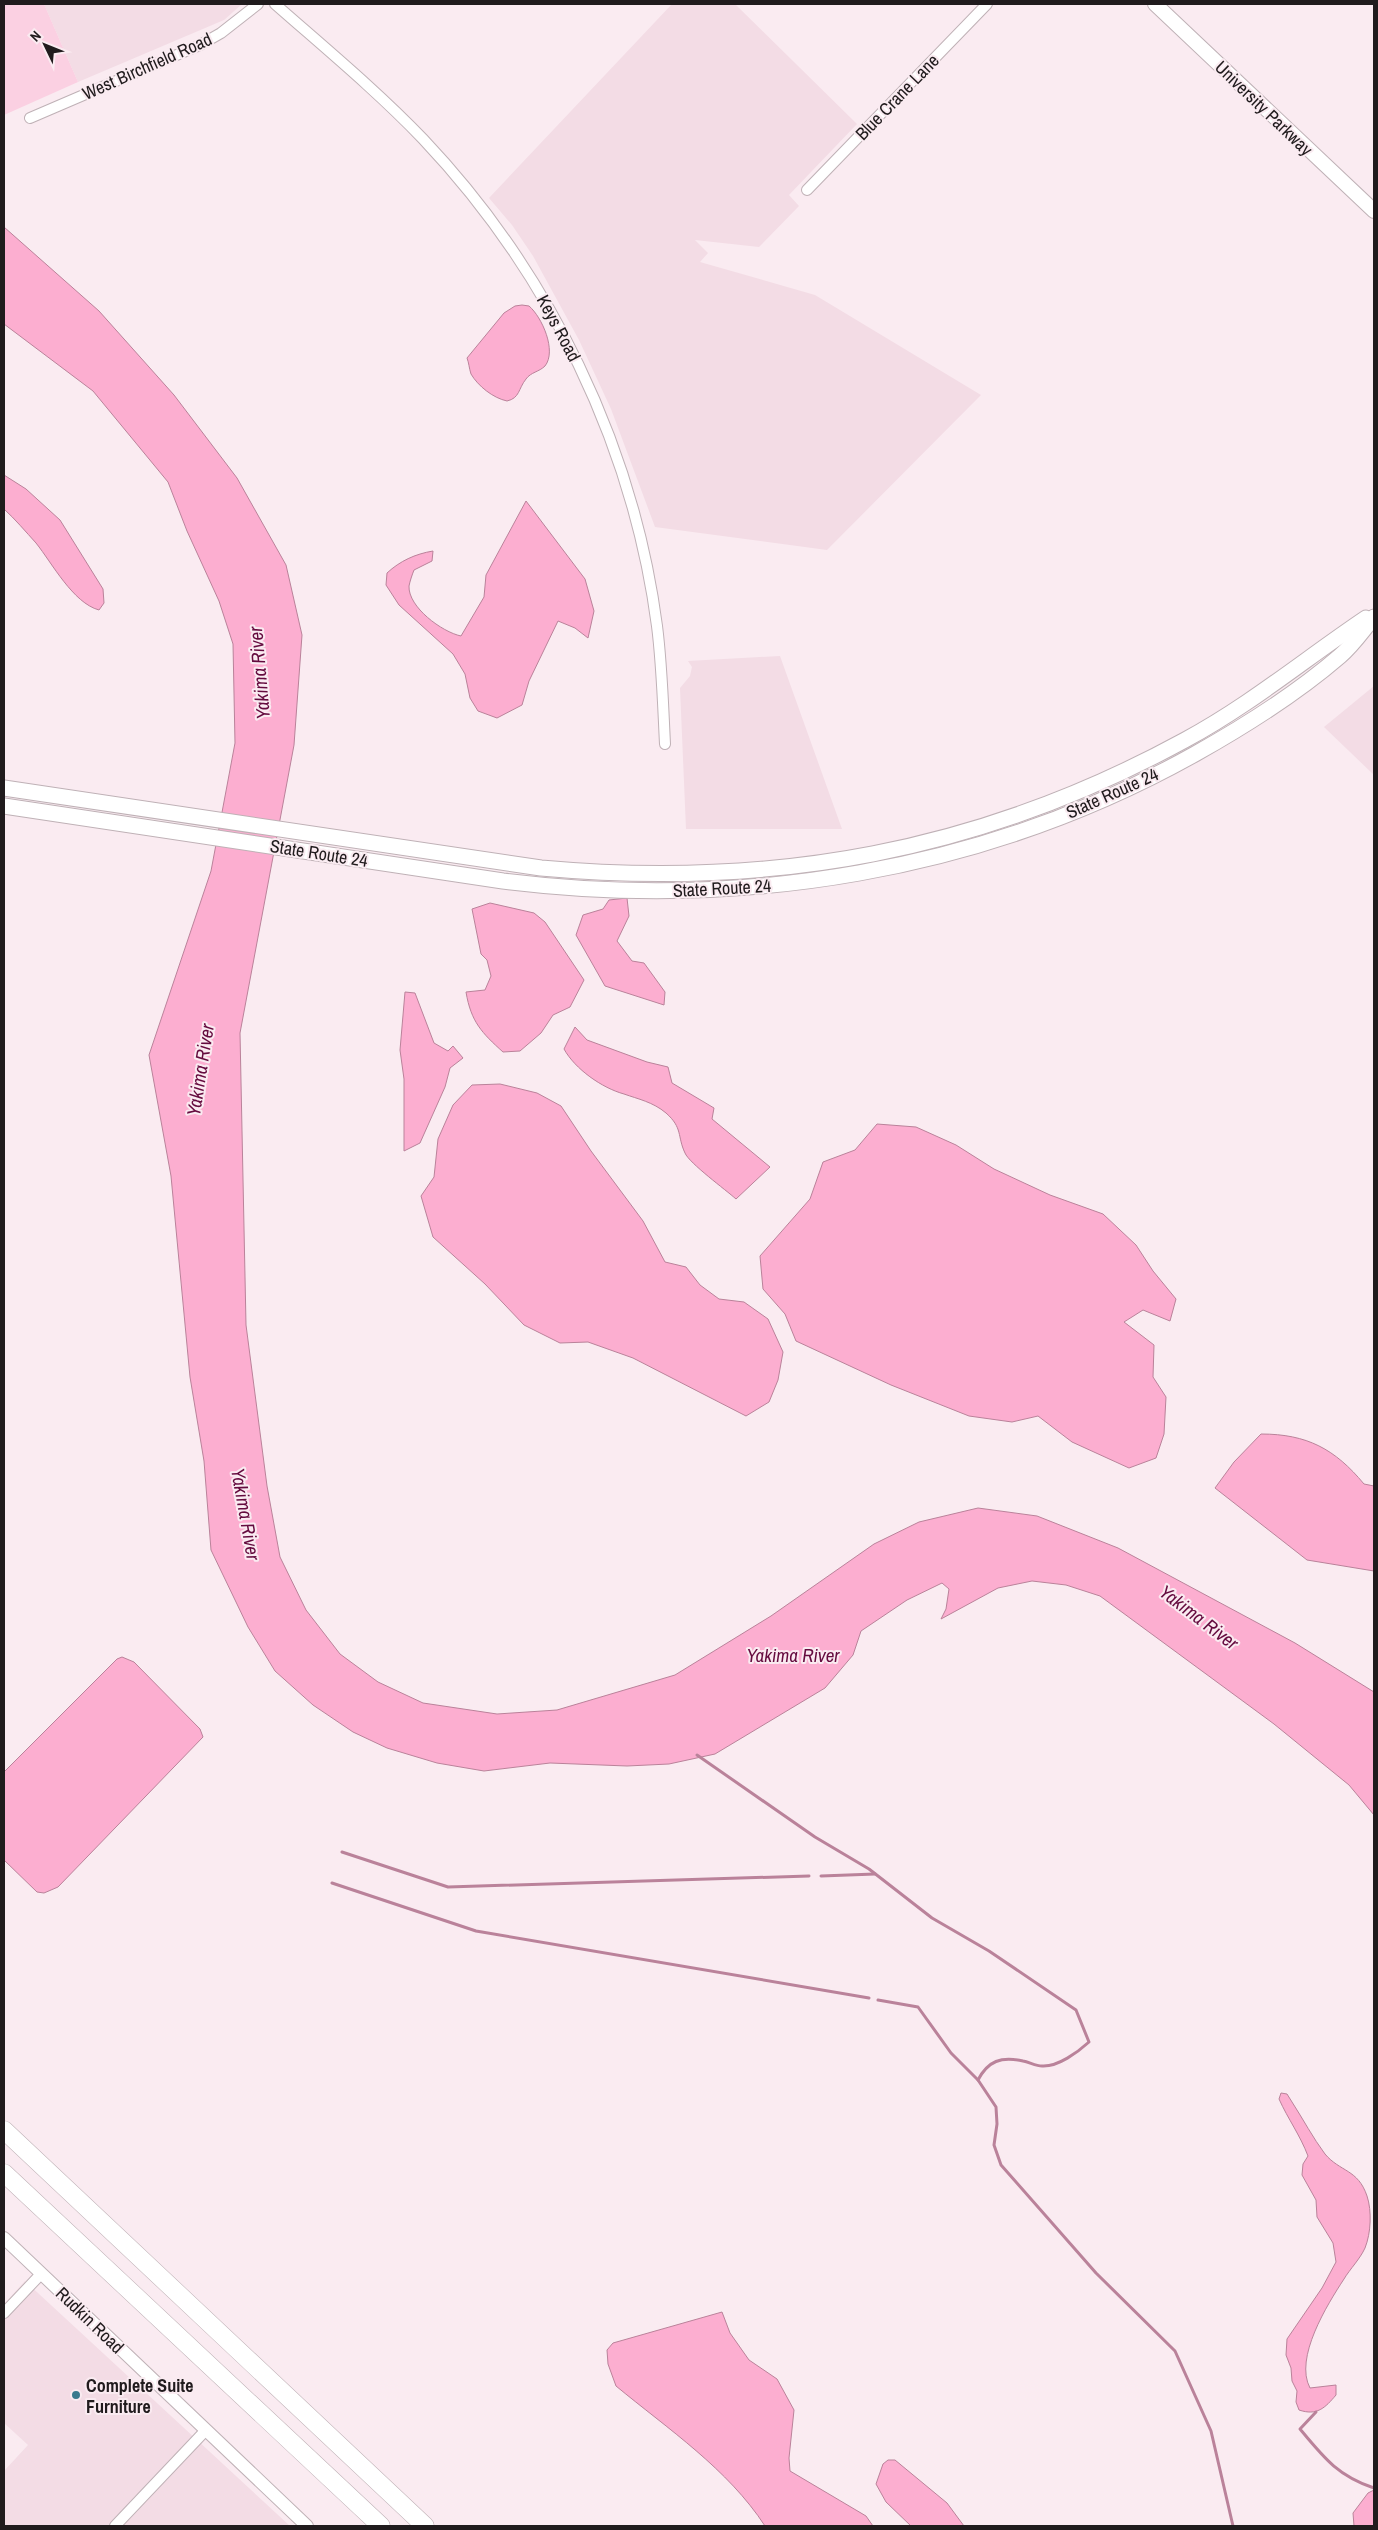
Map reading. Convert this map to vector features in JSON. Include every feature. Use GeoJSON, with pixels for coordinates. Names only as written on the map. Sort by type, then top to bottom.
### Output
{"type":"FeatureCollection","features":[{"type":"Feature","properties":{"kind":"highway"},"geometry":{"type":"LineString","coordinates":[[4,2130],[425,2526]]}},
{"type":"Feature","properties":{"kind":"highway"},"geometry":{"type":"LineString","coordinates":[[4,2173],[381,2526]]}},
{"type":"Feature","properties":{"kind":"main road","name":"University Parkway"},"geometry":{"type":"LineString","coordinates":[[1155,4],[1374,211]]}},
{"type":"Feature","properties":{"kind":"main road","name":"State Route 24"},"geometry":{"type":"LineString","coordinates":[[4,788],[513,864],[581,871],[678,874],[753,872],[859,857],[942,839],[1034,810],[1136,766],[1186,740],[1266,691],[1374,612]]}},
{"type":"Feature","properties":{"kind":"main road","name":"State Route 24"},"geometry":{"type":"LineString","coordinates":[[4,806],[503,881],[570,889],[676,891],[773,886],[873,871],[954,852],[1041,824],[1172,767],[1236,730],[1303,685],[1342,655],[1374,617]]}},
{"type":"Feature","properties":{"kind":"street","name":"West Birchfield Road"},"geometry":{"type":"LineString","coordinates":[[30,118],[200,45],[221,33],[258,4]]}},
{"type":"Feature","properties":{"kind":"street","name":"Keys Road"},"geometry":{"type":"LineString","coordinates":[[275,4],[386,102],[459,179],[497,228],[532,278],[565,335],[610,440],[640,539],[657,625],[662,677],[665,744]]}},
{"type":"Feature","properties":{"kind":"street","name":"Blue Crane Lane"},"geometry":{"type":"LineString","coordinates":[[807,190],[987,4]]}},
{"type":"Feature","properties":{"kind":"street","name":"Rudkin Road"},"geometry":{"type":"LineString","coordinates":[[4,2238],[307,2526]]}},
{"type":"Feature","properties":{"kind":"street"},"geometry":{"type":"LineString","coordinates":[[4,2313],[42,2274]]}},
{"type":"Feature","properties":{"kind":"street"},"geometry":{"type":"LineString","coordinates":[[115,2526],[206,2430]]}},
{"type":"Feature","properties":{"kind":"shaded area"},"geometry":{"type":"Polygon","coordinates":[[[4,4],[44,4],[78,82],[4,115],[4,4]]]}},
{"type":"Feature","properties":{"kind":"shaded area"},"geometry":{"type":"Polygon","coordinates":[[[44,4],[242,4],[224,20],[78,82],[44,4]]]}},
{"type":"Feature","properties":{"kind":"shaded area"},"geometry":{"type":"Polygon","coordinates":[[[672,4],[735,4],[857,124],[789,195],[799,206],[759,247],[695,240],[708,253],[700,262],[815,295],[981,395],[827,550],[655,527],[611,409],[579,340],[533,256],[512,225],[489,198],[672,4]]]}},
{"type":"Feature","properties":{"kind":"shaded area"},"geometry":{"type":"Polygon","coordinates":[[[780,656],[842,829],[686,829],[680,688],[690,676],[692,667],[688,661],[780,656]]]}},
{"type":"Feature","properties":{"kind":"shaded area"},"geometry":{"type":"Polygon","coordinates":[[[1374,686],[1374,775],[1324,727],[1374,686]]]}},
{"type":"Feature","properties":{"kind":"shaded area"},"geometry":{"type":"Polygon","coordinates":[[[25,2281],[290,2526],[4,2526],[4,2471],[28,2445],[4,2423],[4,2304],[25,2281]]]}},
{"type":"Feature","properties":{"kind":"water","name":"Yakima River"},"geometry":{"type":"Polygon","coordinates":[[[4,227],[99,311],[174,395],[237,478],[286,565],[302,635],[294,745],[240,1033],[246,1325],[267,1486],[280,1557],[306,1610],[340,1654],[378,1682],[423,1703],[497,1714],[557,1710],[675,1675],[771,1616],[874,1544],[919,1522],[978,1508],[1037,1516],[1118,1548],[1295,1643],[1374,1692],[1374,1815],[1349,1785],[1274,1724],[1100,1596],[1066,1585],[1032,1581],[998,1588],[941,1619],[946,1609],[949,1589],[942,1583],[907,1600],[861,1631],[853,1655],[825,1688],[715,1754],[669,1764],[627,1766],[550,1763],[484,1771],[437,1763],[387,1748],[353,1732],[313,1705],[275,1671],[248,1627],[211,1550],[204,1461],[190,1377],[171,1176],[149,1055],[211,871],[235,743],[233,644],[219,601],[187,531],[168,482],[93,391],[4,324],[4,227]]]}},
{"type":"Feature","properties":{"kind":"water"},"geometry":{"type":"Polygon","coordinates":[[[515,306],[529,306],[534,311],[543,326],[549,343],[548,360],[543,368],[528,377],[514,398],[507,401],[486,391],[478,383],[471,374],[467,358],[504,313],[515,306]]]}},
{"type":"Feature","properties":{"kind":"water"},"geometry":{"type":"Polygon","coordinates":[[[4,475],[26,489],[60,520],[103,589],[104,603],[99,610],[89,606],[72,591],[36,543],[4,509],[4,475]]]}},
{"type":"Feature","properties":{"kind":"water"},"geometry":{"type":"Polygon","coordinates":[[[526,501],[585,579],[594,611],[588,638],[575,628],[558,621],[529,681],[522,705],[497,718],[478,711],[470,698],[465,674],[453,654],[399,605],[386,585],[387,573],[408,559],[433,551],[432,561],[414,570],[409,586],[410,594],[420,610],[436,624],[453,634],[461,636],[484,597],[486,575],[526,501]]]}},
{"type":"Feature","properties":{"kind":"water"},"geometry":{"type":"Polygon","coordinates":[[[627,898],[629,916],[617,941],[632,961],[644,963],[665,992],[664,1005],[605,986],[576,935],[583,915],[603,909],[609,900],[627,898]]]}},
{"type":"Feature","properties":{"kind":"water"},"geometry":{"type":"Polygon","coordinates":[[[490,903],[534,913],[545,922],[584,980],[570,1007],[553,1015],[541,1033],[520,1051],[503,1052],[489,1039],[474,1019],[468,1002],[466,992],[485,990],[491,976],[487,960],[481,954],[472,909],[490,903]]]}},
{"type":"Feature","properties":{"kind":"water"},"geometry":{"type":"Polygon","coordinates":[[[405,992],[415,993],[434,1043],[448,1051],[453,1046],[463,1058],[450,1068],[445,1087],[420,1143],[404,1151],[404,1079],[400,1050],[405,992]]]}},
{"type":"Feature","properties":{"kind":"water"},"geometry":{"type":"Polygon","coordinates":[[[575,1027],[587,1040],[647,1062],[668,1067],[672,1083],[714,1108],[712,1119],[770,1167],[736,1199],[700,1170],[688,1157],[675,1123],[666,1113],[651,1103],[607,1087],[590,1077],[575,1064],[564,1049],[575,1027]]]}},
{"type":"Feature","properties":{"kind":"water"},"geometry":{"type":"Polygon","coordinates":[[[500,1084],[537,1093],[561,1106],[591,1151],[643,1221],[665,1262],[686,1267],[700,1285],[719,1299],[744,1302],[768,1319],[783,1352],[778,1380],[769,1402],[746,1416],[633,1358],[588,1342],[560,1343],[524,1325],[485,1284],[433,1237],[421,1196],[434,1177],[438,1139],[453,1105],[472,1085],[500,1084]]]}},
{"type":"Feature","properties":{"kind":"water"},"geometry":{"type":"Polygon","coordinates":[[[877,1124],[916,1127],[956,1145],[994,1169],[1050,1195],[1103,1214],[1136,1245],[1153,1271],[1176,1299],[1170,1321],[1143,1310],[1124,1322],[1154,1345],[1153,1377],[1166,1397],[1164,1434],[1156,1458],[1129,1468],[1072,1442],[1038,1416],[1012,1422],[969,1416],[891,1385],[796,1341],[785,1314],[763,1289],[760,1256],[810,1199],[823,1162],[855,1150],[877,1124]]]}},
{"type":"Feature","properties":{"kind":"water"},"geometry":{"type":"Polygon","coordinates":[[[1261,1434],[1292,1437],[1319,1446],[1342,1461],[1364,1484],[1374,1486],[1374,1571],[1307,1560],[1215,1488],[1234,1462],[1261,1434]]]}},
{"type":"Feature","properties":{"kind":"water"},"geometry":{"type":"Polygon","coordinates":[[[122,1657],[134,1662],[200,1729],[203,1737],[58,1887],[44,1893],[37,1892],[4,1860],[4,1772],[117,1659],[122,1657]]]}},
{"type":"Feature","properties":{"kind":"water"},"geometry":{"type":"Polygon","coordinates":[[[1281,2093],[1287,2094],[1325,2154],[1359,2181],[1367,2196],[1370,2208],[1370,2229],[1365,2248],[1329,2303],[1309,2347],[1306,2376],[1310,2388],[1336,2385],[1336,2395],[1332,2400],[1320,2410],[1311,2412],[1299,2410],[1296,2402],[1297,2391],[1292,2381],[1291,2368],[1286,2355],[1287,2339],[1322,2288],[1336,2262],[1333,2243],[1317,2217],[1316,2200],[1302,2175],[1303,2164],[1308,2156],[1279,2099],[1281,2093]]]}},
{"type":"Feature","properties":{"kind":"water"},"geometry":{"type":"Polygon","coordinates":[[[722,2312],[730,2333],[749,2360],[777,2379],[794,2410],[789,2458],[790,2471],[866,2516],[873,2526],[765,2526],[750,2505],[715,2468],[616,2386],[608,2364],[607,2350],[613,2343],[722,2312]]]}},
{"type":"Feature","properties":{"kind":"water"},"geometry":{"type":"Polygon","coordinates":[[[888,2460],[895,2460],[947,2503],[964,2526],[911,2526],[886,2502],[876,2484],[883,2464],[888,2460]]]}},
{"type":"Feature","properties":{"kind":"water"},"geometry":{"type":"Polygon","coordinates":[[[1374,2490],[1374,2526],[1354,2526],[1353,2513],[1368,2493],[1374,2490]]]}},
{"type":"Feature","properties":{"kind":"waterway"},"geometry":{"type":"LineString","coordinates":[[697,1755],[815,1837],[869,1869],[932,1918],[989,1951],[1076,2010],[1089,2042],[1074,2054],[1048,2066],[1008,2059],[1002,2060],[986,2068],[978,2080],[996,2107],[997,2124],[994,2145],[1001,2165],[1096,2273],[1175,2351],[1211,2431],[1233,2526]]}},
{"type":"Feature","properties":{"kind":"waterway"},"geometry":{"type":"LineString","coordinates":[[342,1852],[448,1887],[809,1876]]}},
{"type":"Feature","properties":{"kind":"waterway"},"geometry":{"type":"LineString","coordinates":[[821,1876],[875,1874]]}},
{"type":"Feature","properties":{"kind":"waterway"},"geometry":{"type":"LineString","coordinates":[[332,1883],[476,1931],[869,1998]]}},
{"type":"Feature","properties":{"kind":"waterway"},"geometry":{"type":"LineString","coordinates":[[878,2000],[918,2007],[951,2053],[978,2080]]}},
{"type":"Feature","properties":{"kind":"waterway"},"geometry":{"type":"LineString","coordinates":[[1316,2412],[1300,2429],[1341,2472],[1374,2488]]}},
{"type":"Feature","properties":{"kind":"place","name":"Complete Suite Furniture"},"geometry":{"type":"Point","coordinates":[76,2395]}}]}
